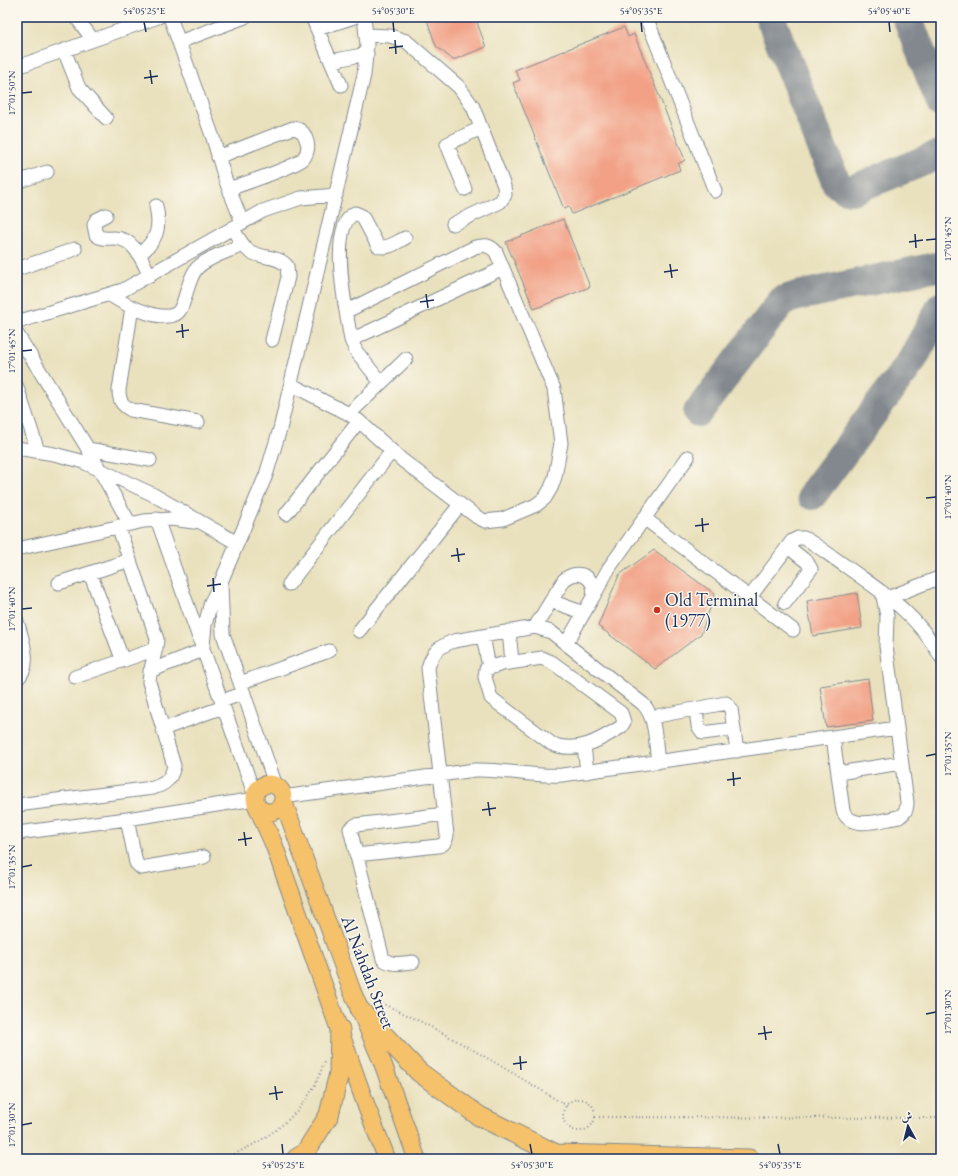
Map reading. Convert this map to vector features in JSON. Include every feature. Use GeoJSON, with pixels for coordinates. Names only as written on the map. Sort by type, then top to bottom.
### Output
{"type":"FeatureCollection","features":[{"type":"Feature","properties":{"kind":"highway"},"geometry":{"type":"LineString","coordinates":[[360,1010],[419,1072],[479,1116],[556,1154],[749,1159]]}},
{"type":"Feature","properties":{"kind":"highway"},"geometry":{"type":"LineString","coordinates":[[296,1159],[305,1153],[329,1115],[339,1073],[340,1029]]}},
{"type":"Feature","properties":{"kind":"main road"},"geometry":{"type":"LineString","coordinates":[[255,800],[264,811],[269,812],[278,808],[281,794],[265,784],[260,786],[255,800],[274,845],[367,1108],[387,1159]]}},
{"type":"Feature","properties":{"kind":"main road","name":"Al Nahdah Street"},"geometry":{"type":"LineString","coordinates":[[281,794],[352,991],[383,1064],[417,1159]]}},
{"type":"Feature","properties":{"kind":"lane"},"geometry":{"type":"LineString","coordinates":[[76,17],[93,40]]}},
{"type":"Feature","properties":{"kind":"lane"},"geometry":{"type":"LineString","coordinates":[[17,67],[93,40],[124,23],[158,17]]}},
{"type":"Feature","properties":{"kind":"lane"},"geometry":{"type":"LineString","coordinates":[[170,17],[229,189],[243,245],[255,254],[278,259],[287,266],[288,277],[272,340]]}},
{"type":"Feature","properties":{"kind":"lane"},"geometry":{"type":"LineString","coordinates":[[179,42],[245,17]]}},
{"type":"Feature","properties":{"kind":"lane"},"geometry":{"type":"LineString","coordinates":[[341,85],[315,23],[354,17]]}},
{"type":"Feature","properties":{"kind":"lane"},"geometry":{"type":"LineString","coordinates":[[203,644],[211,602],[221,582],[271,460],[292,385],[364,75],[367,54],[367,35],[364,17]]}},
{"type":"Feature","properties":{"kind":"lane"},"geometry":{"type":"LineString","coordinates":[[646,17],[714,191]]}},
{"type":"Feature","properties":{"kind":"lane"},"geometry":{"type":"LineString","coordinates":[[367,35],[398,37],[413,45],[465,93],[473,107],[504,186],[505,195],[500,202],[453,224]]}},
{"type":"Feature","properties":{"kind":"lane"},"geometry":{"type":"LineString","coordinates":[[64,50],[78,88],[106,118]]}},
{"type":"Feature","properties":{"kind":"lane"},"geometry":{"type":"LineString","coordinates":[[331,61],[367,54]]}},
{"type":"Feature","properties":{"kind":"lane"},"geometry":{"type":"LineString","coordinates":[[218,157],[293,128],[299,129],[304,133],[308,142],[306,155],[297,164],[229,189]]}},
{"type":"Feature","properties":{"kind":"lane"},"geometry":{"type":"LineString","coordinates":[[466,189],[447,144],[481,128]]}},
{"type":"Feature","properties":{"kind":"lane"},"geometry":{"type":"LineString","coordinates":[[17,182],[47,172]]}},
{"type":"Feature","properties":{"kind":"lane"},"geometry":{"type":"LineString","coordinates":[[17,322],[56,309],[110,295],[135,285],[237,225],[283,203],[301,198],[336,195]]}},
{"type":"Feature","properties":{"kind":"lane"},"geometry":{"type":"LineString","coordinates":[[139,255],[150,246],[157,234],[159,220],[156,206]]}},
{"type":"Feature","properties":{"kind":"lane"},"geometry":{"type":"LineString","coordinates":[[381,383],[356,351],[351,340],[340,243],[345,223],[351,215],[359,213],[378,246],[382,248],[387,247],[405,238]]}},
{"type":"Feature","properties":{"kind":"lane"},"geometry":{"type":"LineString","coordinates":[[106,215],[96,220],[94,225],[96,235],[100,238],[115,238],[127,241],[139,255],[150,276]]}},
{"type":"Feature","properties":{"kind":"lane"},"geometry":{"type":"LineString","coordinates":[[110,295],[132,307],[164,317],[178,313],[197,269],[208,260],[243,245]]}},
{"type":"Feature","properties":{"kind":"lane"},"geometry":{"type":"LineString","coordinates":[[292,385],[354,418],[459,506],[477,518],[485,521],[503,519],[526,510],[545,498],[552,488],[559,456],[561,437],[554,389],[496,252],[491,247],[484,245],[480,246],[347,311]]}},
{"type":"Feature","properties":{"kind":"lane"},"geometry":{"type":"LineString","coordinates":[[17,269],[75,249]]}},
{"type":"Feature","properties":{"kind":"lane"},"geometry":{"type":"LineString","coordinates":[[351,340],[503,268]]}},
{"type":"Feature","properties":{"kind":"lane"},"geometry":{"type":"LineString","coordinates":[[132,307],[119,390],[119,399],[124,406],[131,410],[198,422]]}},
{"type":"Feature","properties":{"kind":"lane"},"geometry":{"type":"LineString","coordinates":[[17,335],[101,470],[124,525],[130,560],[157,639],[149,682],[174,766],[171,777],[164,784],[153,788],[17,805]]}},
{"type":"Feature","properties":{"kind":"lane"},"geometry":{"type":"LineString","coordinates":[[286,514],[354,418],[381,383],[406,359]]}},
{"type":"Feature","properties":{"kind":"lane"},"geometry":{"type":"LineString","coordinates":[[17,387],[38,451]]}},
{"type":"Feature","properties":{"kind":"lane"},"geometry":{"type":"LineString","coordinates":[[17,448],[38,451],[81,461],[152,494],[237,543]]}},
{"type":"Feature","properties":{"kind":"lane"},"geometry":{"type":"LineString","coordinates":[[88,449],[150,460]]}},
{"type":"Feature","properties":{"kind":"lane"},"geometry":{"type":"LineString","coordinates":[[290,584],[392,451]]}},
{"type":"Feature","properties":{"kind":"lane"},"geometry":{"type":"LineString","coordinates":[[566,644],[609,568],[688,457]]}},
{"type":"Feature","properties":{"kind":"lane"},"geometry":{"type":"LineString","coordinates":[[359,631],[459,506]]}},
{"type":"Feature","properties":{"kind":"lane"},"geometry":{"type":"LineString","coordinates":[[644,518],[793,630]]}},
{"type":"Feature","properties":{"kind":"lane"},"geometry":{"type":"LineString","coordinates":[[17,549],[157,519],[199,522]]}},
{"type":"Feature","properties":{"kind":"lane"},"geometry":{"type":"LineString","coordinates":[[17,833],[127,819],[255,800],[203,644],[157,519]]}},
{"type":"Feature","properties":{"kind":"lane"},"geometry":{"type":"LineString","coordinates":[[750,597],[788,547],[798,538],[804,538],[886,595],[917,621],[941,657]]}},
{"type":"Feature","properties":{"kind":"lane"},"geometry":{"type":"LineString","coordinates":[[785,603],[811,569],[807,562],[788,547]]}},
{"type":"Feature","properties":{"kind":"lane"},"geometry":{"type":"LineString","coordinates":[[59,583],[130,560]]}},
{"type":"Feature","properties":{"kind":"lane"},"geometry":{"type":"LineString","coordinates":[[90,573],[124,661]]}},
{"type":"Feature","properties":{"kind":"lane"},"geometry":{"type":"LineString","coordinates":[[536,627],[564,580],[569,575],[583,574],[588,578],[594,590],[593,597]]}},
{"type":"Feature","properties":{"kind":"lane"},"geometry":{"type":"LineString","coordinates":[[886,595],[941,577]]}},
{"type":"Feature","properties":{"kind":"lane","name":"Al Nahdah Street"},"geometry":{"type":"LineString","coordinates":[[221,582],[223,634],[281,794]]}},
{"type":"Feature","properties":{"kind":"lane"},"geometry":{"type":"LineString","coordinates":[[833,737],[846,817],[852,822],[859,823],[898,817],[907,808],[886,646],[886,595]]}},
{"type":"Feature","properties":{"kind":"lane"},"geometry":{"type":"LineString","coordinates":[[551,601],[584,613]]}},
{"type":"Feature","properties":{"kind":"lane"},"geometry":{"type":"LineString","coordinates":[[17,622],[26,660],[24,671],[17,679]]}},
{"type":"Feature","properties":{"kind":"lane"},"geometry":{"type":"LineString","coordinates":[[356,855],[443,845],[447,835],[428,668],[436,650],[445,644],[509,631],[536,627],[544,628],[644,704],[652,717],[658,762]]}},
{"type":"Feature","properties":{"kind":"lane"},"geometry":{"type":"LineString","coordinates":[[509,631],[512,662]]}},
{"type":"Feature","properties":{"kind":"lane"},"geometry":{"type":"LineString","coordinates":[[150,671],[203,644],[213,633],[223,634]]}},
{"type":"Feature","properties":{"kind":"lane"},"geometry":{"type":"LineString","coordinates":[[483,636],[489,667]]}},
{"type":"Feature","properties":{"kind":"lane"},"geometry":{"type":"LineString","coordinates":[[75,677],[156,650]]}},
{"type":"Feature","properties":{"kind":"lane"},"geometry":{"type":"LineString","coordinates":[[163,729],[222,704],[242,688],[329,650]]}},
{"type":"Feature","properties":{"kind":"lane"},"geometry":{"type":"LineString","coordinates":[[536,659],[547,660],[621,714],[624,718],[624,722],[621,727],[600,740],[584,746],[558,747],[552,744],[494,702],[489,695],[485,677],[486,669],[512,662],[536,659]]}},
{"type":"Feature","properties":{"kind":"lane"},"geometry":{"type":"LineString","coordinates":[[652,717],[726,703],[731,710],[737,751]]}},
{"type":"Feature","properties":{"kind":"lane"},"geometry":{"type":"LineString","coordinates":[[696,709],[698,726],[703,733],[733,729]]}},
{"type":"Feature","properties":{"kind":"lane"},"geometry":{"type":"LineString","coordinates":[[281,794],[489,769],[547,776],[587,772],[897,728]]}},
{"type":"Feature","properties":{"kind":"lane"},"geometry":{"type":"LineString","coordinates":[[584,746],[587,772]]}},
{"type":"Feature","properties":{"kind":"lane"},"geometry":{"type":"LineString","coordinates":[[838,773],[901,763]]}},
{"type":"Feature","properties":{"kind":"lane"},"geometry":{"type":"LineString","coordinates":[[413,962],[394,964],[388,963],[383,959],[356,855],[351,832],[352,826],[445,814]]}},
{"type":"Feature","properties":{"kind":"lane"},"geometry":{"type":"LineString","coordinates":[[127,819],[136,863],[141,868],[204,857]]}},
{"type":"Feature","properties":{"kind":"path"},"geometry":{"type":"LineString","coordinates":[[352,991],[406,1015],[520,1078],[567,1106]]}},
{"type":"Feature","properties":{"kind":"path"},"geometry":{"type":"LineString","coordinates":[[224,1159],[248,1149],[265,1139],[286,1122],[309,1097],[324,1060]]}},
{"type":"Feature","properties":{"kind":"path"},"geometry":{"type":"LineString","coordinates":[[582,1100],[589,1103],[594,1109],[595,1117],[592,1125],[586,1130],[577,1131],[570,1128],[565,1122],[564,1113],[567,1106],[574,1101],[582,1100]]}},
{"type":"Feature","properties":{"kind":"path"},"geometry":{"type":"LineString","coordinates":[[595,1117],[941,1118]]}},
{"type":"Feature","properties":{"kind":"building"},"geometry":{"type":"Polygon","coordinates":[[[426,17],[475,17],[486,47],[453,60],[436,46],[426,17]]]}},
{"type":"Feature","properties":{"kind":"building"},"geometry":{"type":"Polygon","coordinates":[[[624,27],[628,37],[634,34],[685,160],[678,164],[680,170],[572,214],[569,207],[564,209],[513,83],[520,80],[515,70],[624,27]]]}},
{"type":"Feature","properties":{"kind":"building"},"geometry":{"type":"Polygon","coordinates":[[[563,219],[590,287],[534,309],[506,242],[563,219]]]}},
{"type":"Feature","properties":{"kind":"building","name":"Old Terminal (1977)"},"geometry":{"type":"Polygon","coordinates":[[[654,550],[715,594],[701,634],[655,669],[598,626],[619,575],[654,550]]]}},
{"type":"Feature","properties":{"kind":"building"},"geometry":{"type":"Polygon","coordinates":[[[857,593],[862,628],[813,636],[807,601],[857,593]]]}},
{"type":"Feature","properties":{"kind":"building"},"geometry":{"type":"Polygon","coordinates":[[[868,679],[873,721],[826,727],[820,686],[868,679]]]}},
{"type":"Feature","properties":{"kind":"taxiway"},"geometry":{"type":"LineString","coordinates":[[770,17],[836,182],[840,186],[845,189],[852,190],[941,154]]}},
{"type":"Feature","properties":{"kind":"taxiway"},"geometry":{"type":"LineString","coordinates":[[907,17],[941,103]]}},
{"type":"Feature","properties":{"kind":"taxiway"},"geometry":{"type":"LineString","coordinates":[[698,412],[782,301],[797,296],[941,266]]}},
{"type":"Feature","properties":{"kind":"taxiway"},"geometry":{"type":"LineString","coordinates":[[812,495],[911,362],[941,307]]}},
{"type":"Feature","properties":{"kind":"place","name":"Old Terminal (1977)"},"geometry":{"type":"Point","coordinates":[657,610]}}]}
